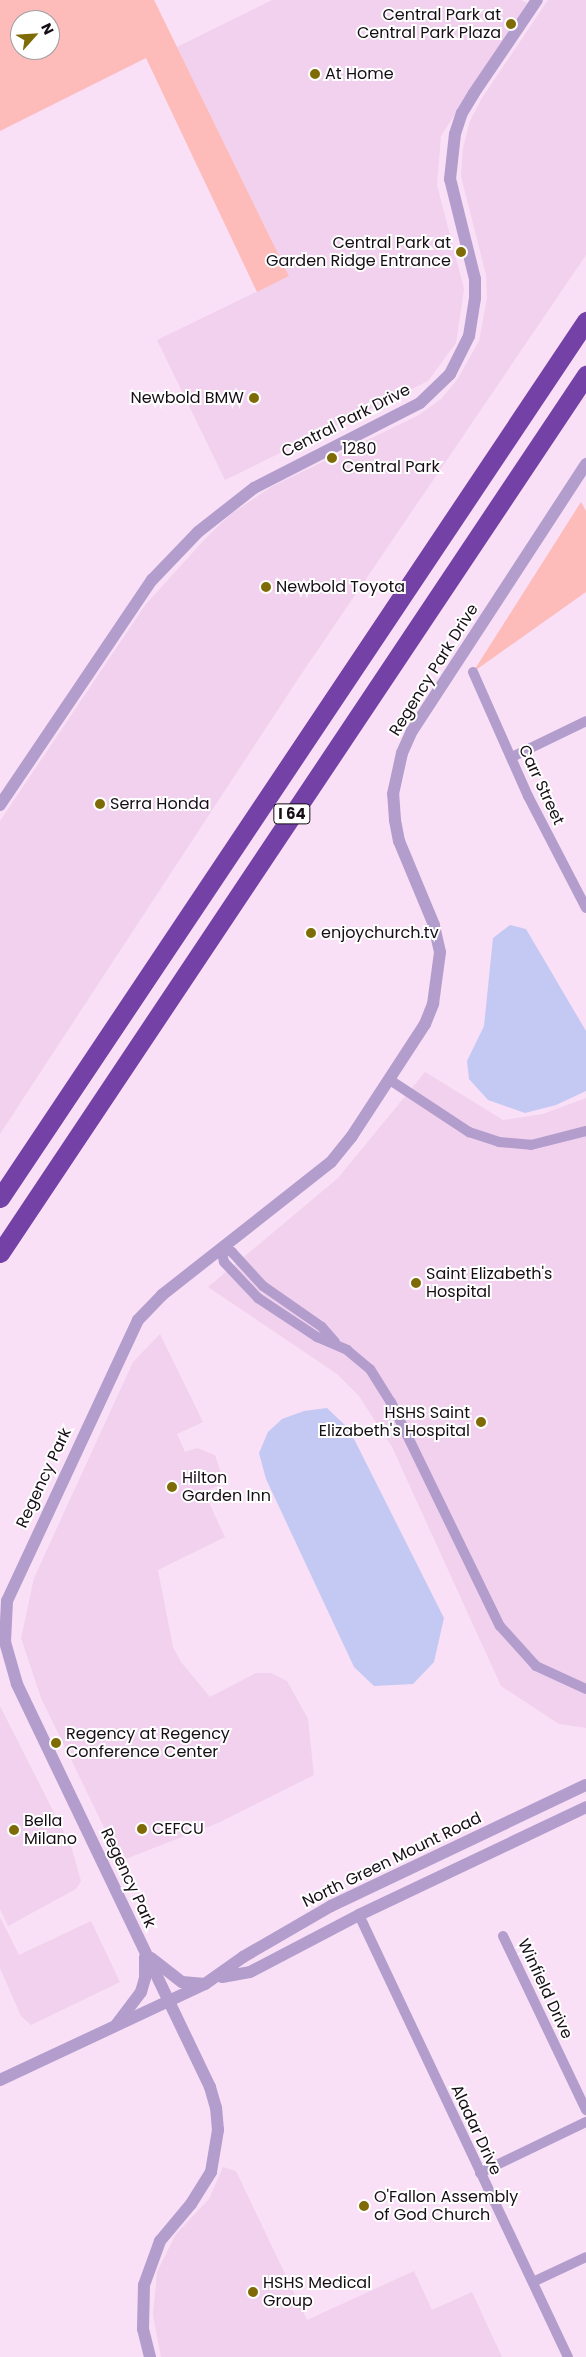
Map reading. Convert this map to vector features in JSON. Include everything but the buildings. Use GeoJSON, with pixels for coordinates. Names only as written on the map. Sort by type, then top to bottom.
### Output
{"type":"FeatureCollection","features":[{"type":"Feature","properties":{"kind":"highway","name":"I 64"},"geometry":{"type":"LineString","coordinates":[[0,1198],[586,321]]}},
{"type":"Feature","properties":{"kind":"highway","name":"I 64"},"geometry":{"type":"LineString","coordinates":[[0,1253],[586,375]]}},
{"type":"Feature","properties":{"kind":"street","name":"Central Park Drive"},"geometry":{"type":"LineString","coordinates":[[0,805],[152,580],[198,532],[254,488],[420,403],[450,374],[469,336],[475,298],[475,279],[450,178],[455,134],[474,93],[537,0]]}},
{"type":"Feature","properties":{"kind":"street","name":"Regency Park Drive"},"geometry":{"type":"LineString","coordinates":[[390,1080],[415,1041],[434,1004],[440,952],[434,925],[399,841],[393,794],[402,753],[412,731],[586,464]]}},
{"type":"Feature","properties":{"kind":"street","name":"Carr Street"},"geometry":{"type":"LineString","coordinates":[[473,672],[512,757],[586,908]]}},
{"type":"Feature","properties":{"kind":"street"},"geometry":{"type":"LineString","coordinates":[[512,757],[586,721]]}},
{"type":"Feature","properties":{"kind":"street"},"geometry":{"type":"LineString","coordinates":[[390,1080],[469,1132],[499,1142],[542,1143],[586,1131]]}},
{"type":"Feature","properties":{"kind":"street","name":"Regency Park"},"geometry":{"type":"LineString","coordinates":[[150,2357],[142,2313],[144,2285],[152,2258],[160,2241],[202,2189],[210,2172],[218,2130],[210,2088],[17,1684],[9,1663],[4,1620],[12,1584],[129,1336],[154,1302],[330,1162],[390,1080]]}},
{"type":"Feature","properties":{"kind":"street"},"geometry":{"type":"LineString","coordinates":[[221,1248],[224,1262],[258,1298],[317,1337],[335,1342],[358,1358],[381,1384],[490,1609],[511,1641],[536,1666],[586,1689]]}},
{"type":"Feature","properties":{"kind":"street","name":"North Green Mount Road"},"geometry":{"type":"LineString","coordinates":[[3,2083],[219,1977],[243,1957],[331,1906],[586,1785]]}},
{"type":"Feature","properties":{"kind":"street","name":"North Green Mount Road"},"geometry":{"type":"LineString","coordinates":[[219,1977],[250,1972],[359,1915],[586,1807]]}},
{"type":"Feature","properties":{"kind":"street","name":"Aladar Drive"},"geometry":{"type":"LineString","coordinates":[[359,1915],[480,2173],[534,2281],[568,2357]]}},
{"type":"Feature","properties":{"kind":"street","name":"Winfield Drive"},"geometry":{"type":"LineString","coordinates":[[503,1936],[586,2110]]}},
{"type":"Feature","properties":{"kind":"street"},"geometry":{"type":"LineString","coordinates":[[145,1953],[182,1982],[205,1984]]}},
{"type":"Feature","properties":{"kind":"street"},"geometry":{"type":"LineString","coordinates":[[113,2029],[140,1992],[146,1978],[145,1953]]}},
{"type":"Feature","properties":{"kind":"street"},"geometry":{"type":"LineString","coordinates":[[480,2173],[586,2122]]}},
{"type":"Feature","properties":{"kind":"street"},"geometry":{"type":"LineString","coordinates":[[534,2281],[586,2257]]}},
{"type":"Feature","properties":{"kind":"shaded area"},"geometry":{"type":"Polygon","coordinates":[[[0,0],[154,0],[289,276],[257,292],[146,58],[0,131],[0,0]]]}},
{"type":"Feature","properties":{"kind":"shaded area"},"geometry":{"type":"Polygon","coordinates":[[[272,0],[521,0],[527,3],[441,136],[437,185],[464,289],[456,343],[428,381],[225,480],[157,340],[289,276],[177,47],[272,0]]]}},
{"type":"Feature","properties":{"kind":"shaded area"},"geometry":{"type":"Polygon","coordinates":[[[548,0],[586,0],[586,255],[298,679],[0,1134],[0,821],[146,604],[206,538],[231,514],[271,487],[419,415],[441,399],[457,380],[479,341],[487,298],[486,275],[461,176],[463,148],[470,121],[482,98],[548,0]]]}},
{"type":"Feature","properties":{"kind":"shaded area"},"geometry":{"type":"Polygon","coordinates":[[[581,502],[586,511],[586,592],[473,672],[581,502]]]}},
{"type":"Feature","properties":{"kind":"shaded area","name":"HSHS Saint Elizabeth's Hospital"},"geometry":{"type":"Polygon","coordinates":[[[425,1072],[503,1120],[543,1114],[586,1098],[586,1728],[559,1724],[501,1686],[392,1447],[359,1396],[337,1374],[208,1287],[338,1178],[425,1072]]]}},
{"type":"Feature","properties":{"kind":"shaded area"},"geometry":{"type":"Polygon","coordinates":[[[160,1334],[203,1422],[177,1434],[185,1452],[197,1448],[215,1455],[220,1470],[219,1485],[204,1492],[225,1537],[158,1570],[173,1647],[181,1662],[210,1697],[256,1673],[271,1673],[287,1681],[308,1719],[314,1775],[218,1823],[123,1860],[118,1856],[41,1698],[21,1638],[34,1578],[133,1362],[160,1334]]]}},
{"type":"Feature","properties":{"kind":"shaded area"},"geometry":{"type":"Polygon","coordinates":[[[0,1706],[71,1846],[81,1881],[76,1889],[8,1926],[0,1909],[0,1706]]]}},
{"type":"Feature","properties":{"kind":"shaded area"},"geometry":{"type":"Polygon","coordinates":[[[0,1917],[19,1955],[91,1921],[120,1982],[31,2025],[21,2016],[0,1968],[0,1917]]]}},
{"type":"Feature","properties":{"kind":"shaded area"},"geometry":{"type":"Polygon","coordinates":[[[223,2167],[236,2171],[307,2320],[414,2271],[432,2310],[472,2292],[502,2357],[161,2357],[153,2315],[157,2272],[176,2234],[209,2199],[223,2167]]]}},
{"type":"Feature","properties":{"kind":"water"},"geometry":{"type":"Polygon","coordinates":[[[510,925],[526,929],[586,1031],[586,1091],[556,1105],[525,1113],[488,1100],[469,1079],[467,1061],[484,1026],[493,938],[510,925]]]}},
{"type":"Feature","properties":{"kind":"water"},"geometry":{"type":"Polygon","coordinates":[[[327,1408],[349,1429],[444,1618],[434,1662],[413,1684],[374,1686],[354,1667],[266,1479],[259,1453],[268,1432],[282,1419],[304,1411],[327,1408]]]}},
{"type":"Feature","properties":{"kind":"place","name":"Central Park at Central Park Plaza"},"geometry":{"type":"Point","coordinates":[511,24]}},
{"type":"Feature","properties":{"kind":"place","name":"At Home"},"geometry":{"type":"Point","coordinates":[315,74]}},
{"type":"Feature","properties":{"kind":"place","name":"Central Park at Garden Ridge Entrance"},"geometry":{"type":"Point","coordinates":[461,252]}},
{"type":"Feature","properties":{"kind":"place","name":"Newbold BMW"},"geometry":{"type":"Point","coordinates":[254,398]}},
{"type":"Feature","properties":{"kind":"place","name":"1280 Central Park"},"geometry":{"type":"Point","coordinates":[332,458]}},
{"type":"Feature","properties":{"kind":"place","name":"Newbold Toyota"},"geometry":{"type":"Point","coordinates":[266,587]}},
{"type":"Feature","properties":{"kind":"place","name":"Serra Honda"},"geometry":{"type":"Point","coordinates":[100,804]}},
{"type":"Feature","properties":{"kind":"place","name":"enjoychurch.tv"},"geometry":{"type":"Point","coordinates":[311,933]}},
{"type":"Feature","properties":{"kind":"place","name":"Saint Elizabeth's Hospital"},"geometry":{"type":"Point","coordinates":[416,1283]}},
{"type":"Feature","properties":{"kind":"place","name":"HSHS Saint Elizabeth's Hospital"},"geometry":{"type":"Point","coordinates":[481,1422]}},
{"type":"Feature","properties":{"kind":"place","name":"Hilton Garden Inn"},"geometry":{"type":"Point","coordinates":[172,1487]}},
{"type":"Feature","properties":{"kind":"place","name":"Regency at Regency Conference Center"},"geometry":{"type":"Point","coordinates":[56,1743]}},
{"type":"Feature","properties":{"kind":"place","name":"CEFCU"},"geometry":{"type":"Point","coordinates":[142,1829]}},
{"type":"Feature","properties":{"kind":"place","name":"Bella Milano"},"geometry":{"type":"Point","coordinates":[14,1830]}},
{"type":"Feature","properties":{"kind":"place","name":"O'Fallon Assembly of God Church"},"geometry":{"type":"Point","coordinates":[364,2206]}},
{"type":"Feature","properties":{"kind":"place","name":"HSHS Medical Group"},"geometry":{"type":"Point","coordinates":[253,2292]}}]}
